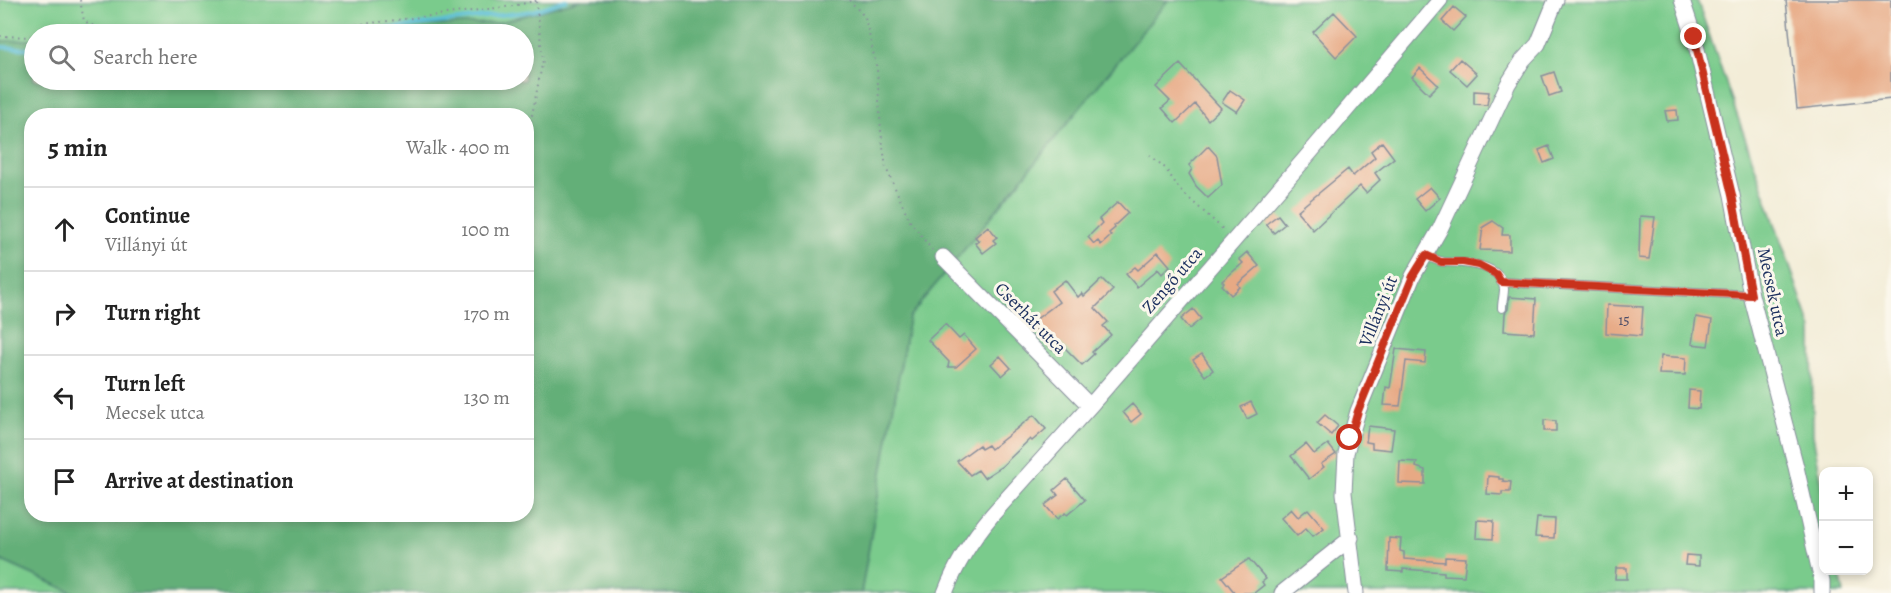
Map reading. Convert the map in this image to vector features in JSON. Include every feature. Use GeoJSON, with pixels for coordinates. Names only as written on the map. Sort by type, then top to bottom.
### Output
{"type":"FeatureCollection","features":[{"type":"Feature","properties":{"kind":"street","name":"Zengő utca"},"geometry":{"type":"LineString","coordinates":[[945,593],[959,560],[976,534],[1303,161],[1440,0]]}},
{"type":"Feature","properties":{"kind":"street","name":"Villányi út"},"geometry":{"type":"LineString","coordinates":[[1356,593],[1344,493],[1345,465],[1358,411],[1413,276],[1426,255],[1508,84],[1523,60],[1538,44],[1556,0]]}},
{"type":"Feature","properties":{"kind":"street","name":"Mecsek utca"},"geometry":{"type":"LineString","coordinates":[[1682,0],[1694,37],[1732,195],[1751,295],[1796,467],[1822,581],[1822,593]]}},
{"type":"Feature","properties":{"kind":"street","name":"Cserhát utca"},"geometry":{"type":"LineString","coordinates":[[943,257],[1090,406]]}},
{"type":"Feature","properties":{"kind":"street"},"geometry":{"type":"LineString","coordinates":[[1282,593],[1351,538]]}},
{"type":"Feature","properties":{"kind":"lane"},"geometry":{"type":"LineString","coordinates":[[1426,255],[1441,262],[1479,265],[1496,274],[1504,288],[1502,308]]}},
{"type":"Feature","properties":{"kind":"lane"},"geometry":{"type":"LineString","coordinates":[[1501,282],[1751,295]]}},
{"type":"Feature","properties":{"kind":"path"},"geometry":{"type":"LineString","coordinates":[[80,0],[84,21],[90,24]]}},
{"type":"Feature","properties":{"kind":"path"},"geometry":{"type":"LineString","coordinates":[[511,0],[513,6]]}},
{"type":"Feature","properties":{"kind":"path"},"geometry":{"type":"LineString","coordinates":[[363,24],[513,6],[538,0],[543,60],[533,108]]}},
{"type":"Feature","properties":{"kind":"path"},"geometry":{"type":"LineString","coordinates":[[849,0],[865,17],[877,69],[886,168],[910,221],[932,250],[943,257]]}},
{"type":"Feature","properties":{"kind":"path"},"geometry":{"type":"LineString","coordinates":[[0,36],[24,37]]}},
{"type":"Feature","properties":{"kind":"path"},"geometry":{"type":"LineString","coordinates":[[1150,155],[1165,168],[1182,190],[1234,239]]}},
{"type":"Feature","properties":{"kind":"green space"},"geometry":{"type":"Polygon","coordinates":[[[0,0],[581,0],[497,23],[24,24],[24,40],[0,41],[0,0]]]}},
{"type":"Feature","properties":{"kind":"green space"},"geometry":{"type":"Polygon","coordinates":[[[581,0],[1168,0],[909,317],[861,593],[74,593],[0,560],[0,41],[24,40],[24,90],[534,90],[534,24],[468,24],[497,23],[581,0]]]}},
{"type":"Feature","properties":{"kind":"green space"},"geometry":{"type":"Polygon","coordinates":[[[1168,0],[1697,0],[1812,330],[1813,435],[1819,469],[1819,575],[1840,575],[1844,593],[861,593],[909,317],[1168,0]]]}},
{"type":"Feature","properties":{"kind":"green space"},"geometry":{"type":"Polygon","coordinates":[[[0,560],[74,593],[0,593],[0,560]]]}},
{"type":"Feature","properties":{"kind":"building"},"geometry":{"type":"Polygon","coordinates":[[[1786,0],[1891,0],[1891,99],[1797,109],[1786,0]]]}},
{"type":"Feature","properties":{"kind":"building"},"geometry":{"type":"Polygon","coordinates":[[[1454,7],[1466,17],[1453,31],[1442,21],[1454,7]]]}},
{"type":"Feature","properties":{"kind":"building"},"geometry":{"type":"Polygon","coordinates":[[[1334,12],[1357,36],[1336,57],[1313,32],[1334,12]]]}},
{"type":"Feature","properties":{"kind":"building"},"geometry":{"type":"Polygon","coordinates":[[[1460,59],[1477,74],[1467,85],[1450,70],[1460,59]]]}},
{"type":"Feature","properties":{"kind":"building"},"geometry":{"type":"Polygon","coordinates":[[[1180,64],[1221,108],[1208,120],[1195,104],[1175,123],[1162,108],[1170,101],[1156,87],[1180,64]]]}},
{"type":"Feature","properties":{"kind":"building"},"geometry":{"type":"Polygon","coordinates":[[[1420,68],[1438,85],[1429,94],[1412,77],[1420,68]]]}},
{"type":"Feature","properties":{"kind":"building"},"geometry":{"type":"Polygon","coordinates":[[[1554,72],[1561,92],[1549,96],[1542,76],[1554,72]]]}},
{"type":"Feature","properties":{"kind":"building"},"geometry":{"type":"Polygon","coordinates":[[[1230,90],[1245,100],[1237,112],[1222,102],[1230,90]]]}},
{"type":"Feature","properties":{"kind":"building"},"geometry":{"type":"Polygon","coordinates":[[[1474,91],[1489,92],[1487,105],[1474,104],[1474,91]]]}},
{"type":"Feature","properties":{"kind":"building"},"geometry":{"type":"Polygon","coordinates":[[[1677,110],[1678,120],[1667,121],[1665,111],[1677,110]]]}},
{"type":"Feature","properties":{"kind":"building"},"geometry":{"type":"Polygon","coordinates":[[[1382,142],[1394,158],[1375,173],[1380,180],[1366,193],[1360,186],[1313,230],[1297,211],[1348,169],[1353,176],[1375,157],[1371,151],[1382,142]]]}},
{"type":"Feature","properties":{"kind":"building"},"geometry":{"type":"Polygon","coordinates":[[[1208,146],[1217,156],[1222,185],[1208,198],[1196,186],[1189,174],[1192,169],[1189,165],[1208,146]]]}},
{"type":"Feature","properties":{"kind":"building"},"geometry":{"type":"Polygon","coordinates":[[[1549,146],[1554,159],[1544,163],[1539,150],[1549,146]]]}},
{"type":"Feature","properties":{"kind":"building"},"geometry":{"type":"Polygon","coordinates":[[[1430,187],[1440,198],[1425,211],[1415,199],[1430,187]]]}},
{"type":"Feature","properties":{"kind":"building"},"geometry":{"type":"Polygon","coordinates":[[[1118,202],[1128,213],[1114,226],[1115,228],[1109,233],[1111,236],[1101,245],[1098,241],[1094,244],[1088,237],[1102,223],[1099,219],[1118,202]]]}},
{"type":"Feature","properties":{"kind":"building"},"geometry":{"type":"Polygon","coordinates":[[[1278,215],[1285,224],[1274,233],[1266,224],[1278,215]]]}},
{"type":"Feature","properties":{"kind":"building"},"geometry":{"type":"Polygon","coordinates":[[[1640,216],[1655,217],[1649,259],[1639,258],[1640,216]]]}},
{"type":"Feature","properties":{"kind":"building"},"geometry":{"type":"Polygon","coordinates":[[[1493,221],[1503,228],[1502,235],[1510,235],[1510,251],[1480,250],[1483,227],[1493,221]]]}},
{"type":"Feature","properties":{"kind":"building"},"geometry":{"type":"Polygon","coordinates":[[[988,226],[997,237],[993,240],[996,243],[983,253],[975,243],[979,241],[975,237],[988,226]]]}},
{"type":"Feature","properties":{"kind":"building"},"geometry":{"type":"Polygon","coordinates":[[[1158,252],[1170,266],[1162,274],[1158,269],[1137,287],[1126,274],[1135,267],[1138,270],[1158,252]]]}},
{"type":"Feature","properties":{"kind":"building"},"geometry":{"type":"Polygon","coordinates":[[[1247,252],[1259,266],[1238,284],[1240,287],[1231,295],[1222,285],[1224,283],[1222,281],[1243,263],[1239,259],[1247,252]]]}},
{"type":"Feature","properties":{"kind":"building"},"geometry":{"type":"Polygon","coordinates":[[[1102,279],[1113,290],[1095,308],[1108,322],[1103,326],[1111,335],[1092,352],[1094,354],[1082,365],[1060,343],[1052,350],[1031,323],[1059,302],[1051,291],[1065,280],[1078,297],[1082,293],[1084,296],[1102,279]]]}},
{"type":"Feature","properties":{"kind":"building"},"geometry":{"type":"Polygon","coordinates":[[[1509,297],[1536,299],[1534,333],[1504,331],[1509,297]]]}},
{"type":"Feature","properties":{"kind":"building"},"geometry":{"type":"Polygon","coordinates":[[[1607,305],[1643,307],[1641,336],[1606,333],[1607,305]]]}},
{"type":"Feature","properties":{"kind":"building"},"geometry":{"type":"Polygon","coordinates":[[[1193,309],[1201,319],[1189,329],[1181,319],[1193,309]]]}},
{"type":"Feature","properties":{"kind":"building"},"geometry":{"type":"Polygon","coordinates":[[[1696,317],[1712,320],[1708,346],[1692,344],[1696,317]]]}},
{"type":"Feature","properties":{"kind":"building"},"geometry":{"type":"Polygon","coordinates":[[[945,324],[959,339],[964,335],[976,349],[956,367],[948,367],[949,362],[928,340],[945,324]]]}},
{"type":"Feature","properties":{"kind":"building"},"geometry":{"type":"Polygon","coordinates":[[[1396,349],[1426,352],[1425,363],[1406,361],[1400,406],[1384,405],[1386,387],[1390,388],[1396,349]]]}},
{"type":"Feature","properties":{"kind":"building"},"geometry":{"type":"Polygon","coordinates":[[[1202,354],[1213,370],[1205,376],[1193,360],[1202,354]]]}},
{"type":"Feature","properties":{"kind":"building"},"geometry":{"type":"Polygon","coordinates":[[[1000,356],[1011,368],[1002,376],[991,364],[1000,356]]]}},
{"type":"Feature","properties":{"kind":"building"},"geometry":{"type":"Polygon","coordinates":[[[1661,356],[1686,358],[1685,375],[1659,374],[1661,356]]]}},
{"type":"Feature","properties":{"kind":"building"},"geometry":{"type":"Polygon","coordinates":[[[1689,390],[1700,391],[1699,409],[1688,408],[1689,390]]]}},
{"type":"Feature","properties":{"kind":"building"},"geometry":{"type":"Polygon","coordinates":[[[1251,402],[1257,414],[1247,419],[1241,407],[1251,402]]]}},
{"type":"Feature","properties":{"kind":"building"},"geometry":{"type":"Polygon","coordinates":[[[1132,404],[1141,414],[1131,422],[1123,412],[1132,404]]]}},
{"type":"Feature","properties":{"kind":"building"},"geometry":{"type":"Polygon","coordinates":[[[1034,415],[1046,429],[1032,441],[1030,439],[1001,467],[984,478],[978,470],[970,475],[957,461],[979,445],[981,449],[988,445],[991,449],[1034,415]]]}},
{"type":"Feature","properties":{"kind":"building"},"geometry":{"type":"Polygon","coordinates":[[[1325,415],[1338,426],[1331,435],[1317,423],[1325,415]]]}},
{"type":"Feature","properties":{"kind":"building"},"geometry":{"type":"Polygon","coordinates":[[[1544,420],[1556,421],[1556,431],[1544,431],[1544,420]]]}},
{"type":"Feature","properties":{"kind":"building"},"geometry":{"type":"Polygon","coordinates":[[[1368,426],[1394,429],[1391,450],[1372,448],[1372,443],[1366,442],[1368,426]]]}},
{"type":"Feature","properties":{"kind":"building"},"geometry":{"type":"Polygon","coordinates":[[[1306,444],[1314,454],[1328,444],[1336,454],[1321,464],[1324,467],[1309,479],[1291,456],[1306,444]]]}},
{"type":"Feature","properties":{"kind":"building"},"geometry":{"type":"Polygon","coordinates":[[[1400,461],[1417,462],[1416,467],[1425,470],[1425,484],[1399,483],[1400,461]]]}},
{"type":"Feature","properties":{"kind":"building"},"geometry":{"type":"Polygon","coordinates":[[[1488,476],[1499,477],[1503,481],[1511,482],[1510,492],[1502,492],[1502,495],[1487,494],[1488,476]]]}},
{"type":"Feature","properties":{"kind":"building"},"geometry":{"type":"Polygon","coordinates":[[[1067,479],[1085,500],[1067,515],[1065,513],[1057,519],[1045,505],[1058,495],[1054,490],[1067,479]]]}},
{"type":"Feature","properties":{"kind":"building"},"geometry":{"type":"Polygon","coordinates":[[[1291,509],[1298,517],[1308,509],[1324,528],[1313,536],[1306,528],[1297,536],[1281,518],[1291,509]]]}},
{"type":"Feature","properties":{"kind":"building"},"geometry":{"type":"Polygon","coordinates":[[[1537,518],[1555,519],[1554,538],[1535,537],[1537,518]]]}},
{"type":"Feature","properties":{"kind":"building"},"geometry":{"type":"Polygon","coordinates":[[[1477,520],[1494,521],[1493,539],[1476,538],[1477,520]]]}},
{"type":"Feature","properties":{"kind":"building"},"geometry":{"type":"Polygon","coordinates":[[[1389,538],[1401,539],[1400,551],[1404,552],[1404,559],[1445,562],[1445,557],[1466,558],[1464,576],[1403,569],[1403,572],[1388,571],[1389,538]]]}},
{"type":"Feature","properties":{"kind":"building"},"geometry":{"type":"Polygon","coordinates":[[[1686,555],[1699,556],[1699,566],[1685,565],[1686,555]]]}},
{"type":"Feature","properties":{"kind":"building"},"geometry":{"type":"Polygon","coordinates":[[[1249,559],[1266,579],[1262,582],[1264,585],[1254,593],[1235,593],[1222,577],[1249,559]]]}},
{"type":"Feature","properties":{"kind":"building"},"geometry":{"type":"Polygon","coordinates":[[[1616,568],[1627,568],[1627,579],[1615,579],[1616,568]]]}},
{"type":"Feature","properties":{"kind":"waterway"},"geometry":{"type":"LineString","coordinates":[[427,24],[533,11],[566,0]]}},
{"type":"Feature","properties":{"kind":"waterway"},"geometry":{"type":"LineString","coordinates":[[0,47],[24,48]]}},
{"type":"Feature","properties":{"kind":"route"},"geometry":{"type":"LineString","coordinates":[[1350,438],[1358,411],[1413,276],[1426,255],[1441,262],[1452,261],[1479,265],[1496,274],[1501,282],[1751,295],[1732,195],[1694,37]]}}]}
